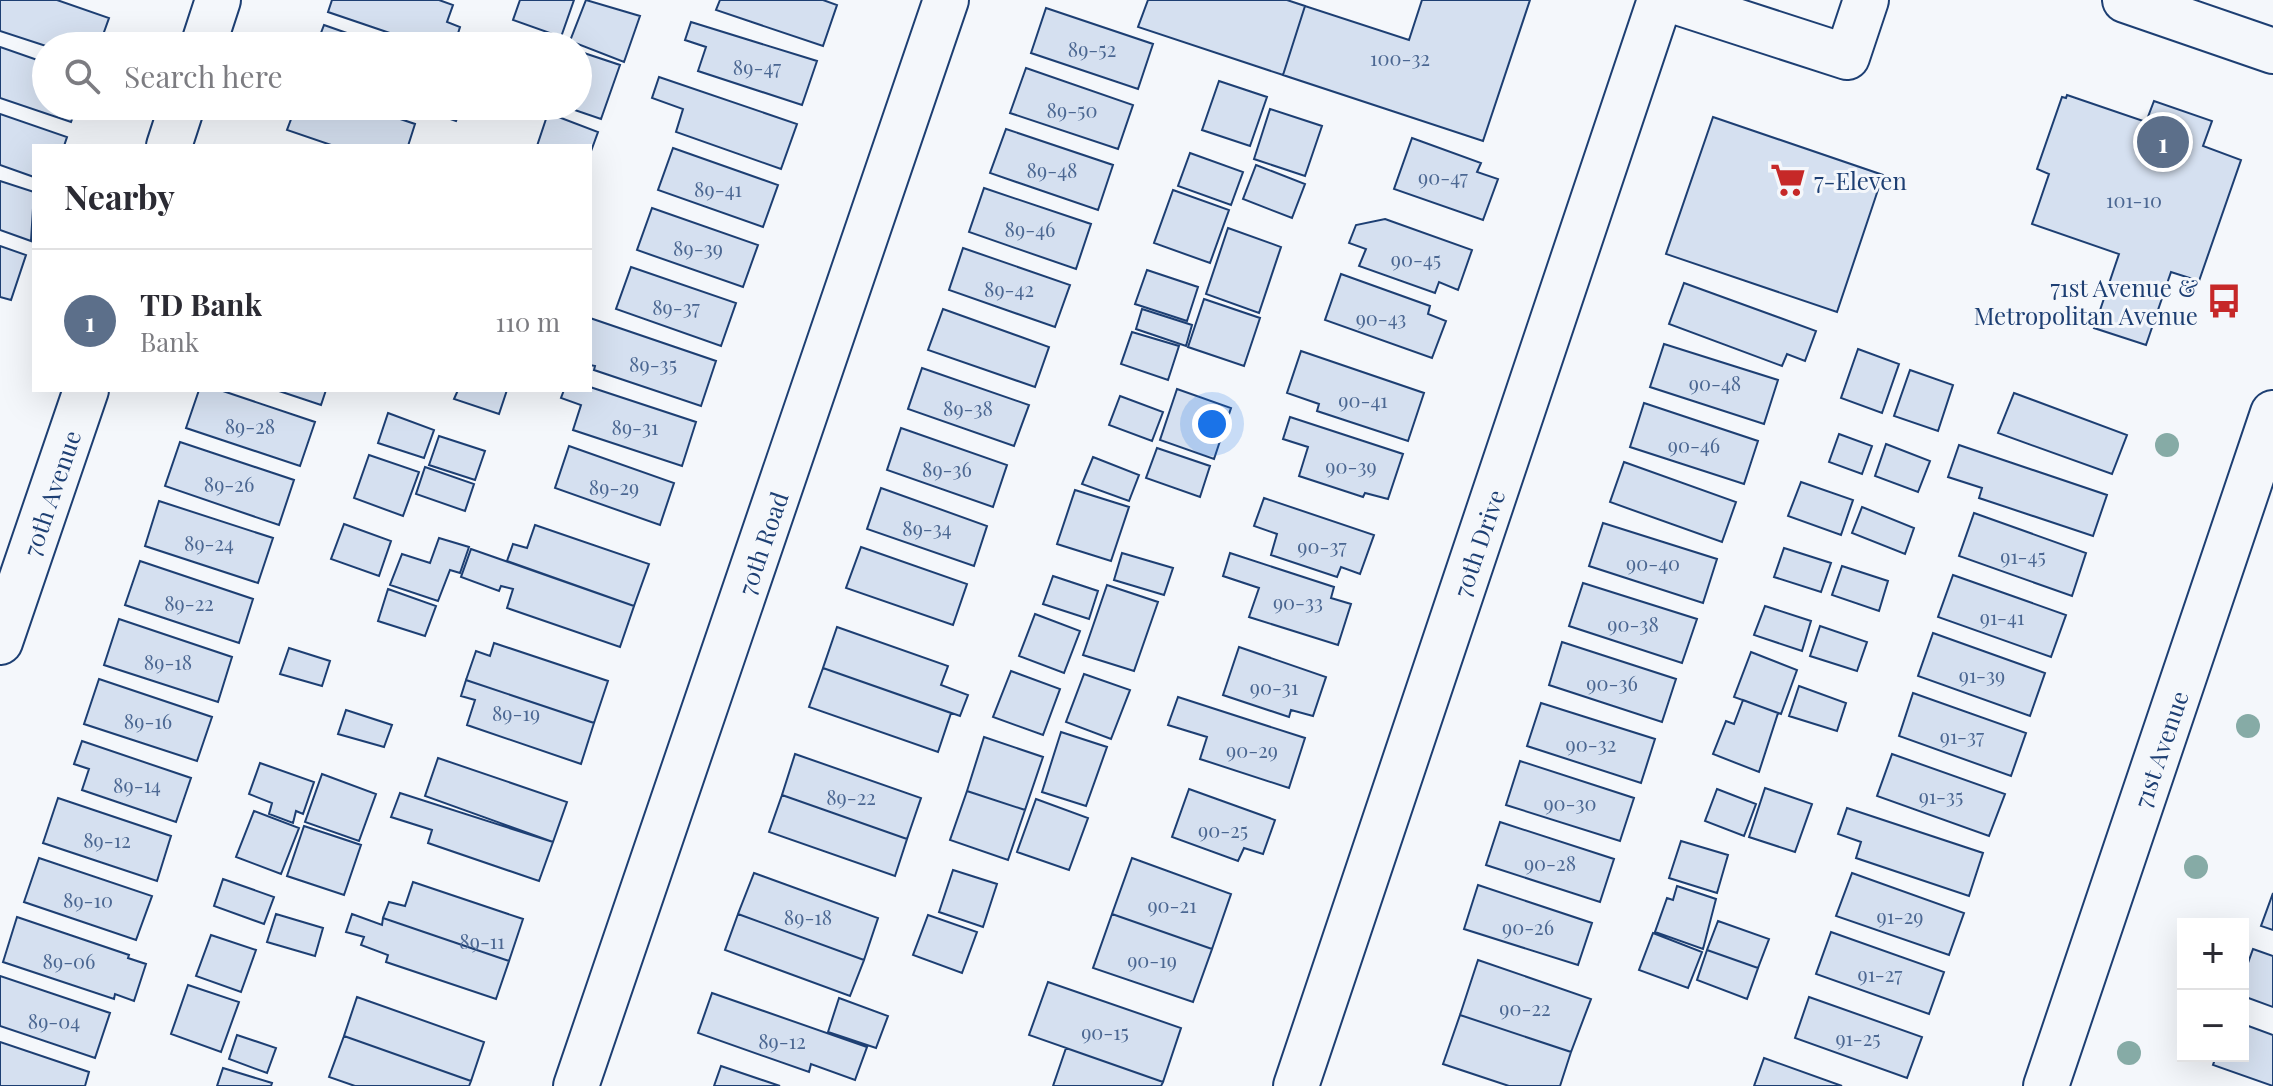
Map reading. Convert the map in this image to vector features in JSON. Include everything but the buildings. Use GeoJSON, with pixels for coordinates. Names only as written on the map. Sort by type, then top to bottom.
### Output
{"type":"FeatureCollection","features":[{"type":"Feature","properties":{"kind":"street"},"geometry":{"type":"LineString","coordinates":[[208,32],[218,0]]}},
{"type":"Feature","properties":{"kind":"street","name":"70th Road"},"geometry":{"type":"LineString","coordinates":[[576,1086],[946,0]]}},
{"type":"Feature","properties":{"kind":"street","name":"70th Drive"},"geometry":{"type":"LineString","coordinates":[[1296,1086],[1660,0]]}},
{"type":"Feature","properties":{"kind":"street"},"geometry":{"type":"LineString","coordinates":[[1671,0],[1847,57],[1866,0]]}},
{"type":"Feature","properties":{"kind":"street"},"geometry":{"type":"LineString","coordinates":[[2125,0],[2273,51]]}},
{"type":"Feature","properties":{"kind":"street"},"geometry":{"type":"LineString","coordinates":[[170,144],[177,120]]}},
{"type":"Feature","properties":{"kind":"street","name":"70th Avenue"},"geometry":{"type":"LineString","coordinates":[[0,642],[85,392]]}},
{"type":"Feature","properties":{"kind":"street","name":"71st Avenue"},"geometry":{"type":"LineString","coordinates":[[2046,1086],[2273,413]]}},
{"type":"Feature","properties":{"kind":"place","name":"TD Bank"},"geometry":{"type":"Point","coordinates":[2163,142]}},
{"type":"Feature","properties":{"kind":"place","name":"7-Eleven"},"geometry":{"type":"Point","coordinates":[1788,180]}},
{"type":"Feature","properties":{"kind":"place","name":"71st Avenue & Metropolitan Avenue"},"geometry":{"type":"Point","coordinates":[2224,301]}}]}
